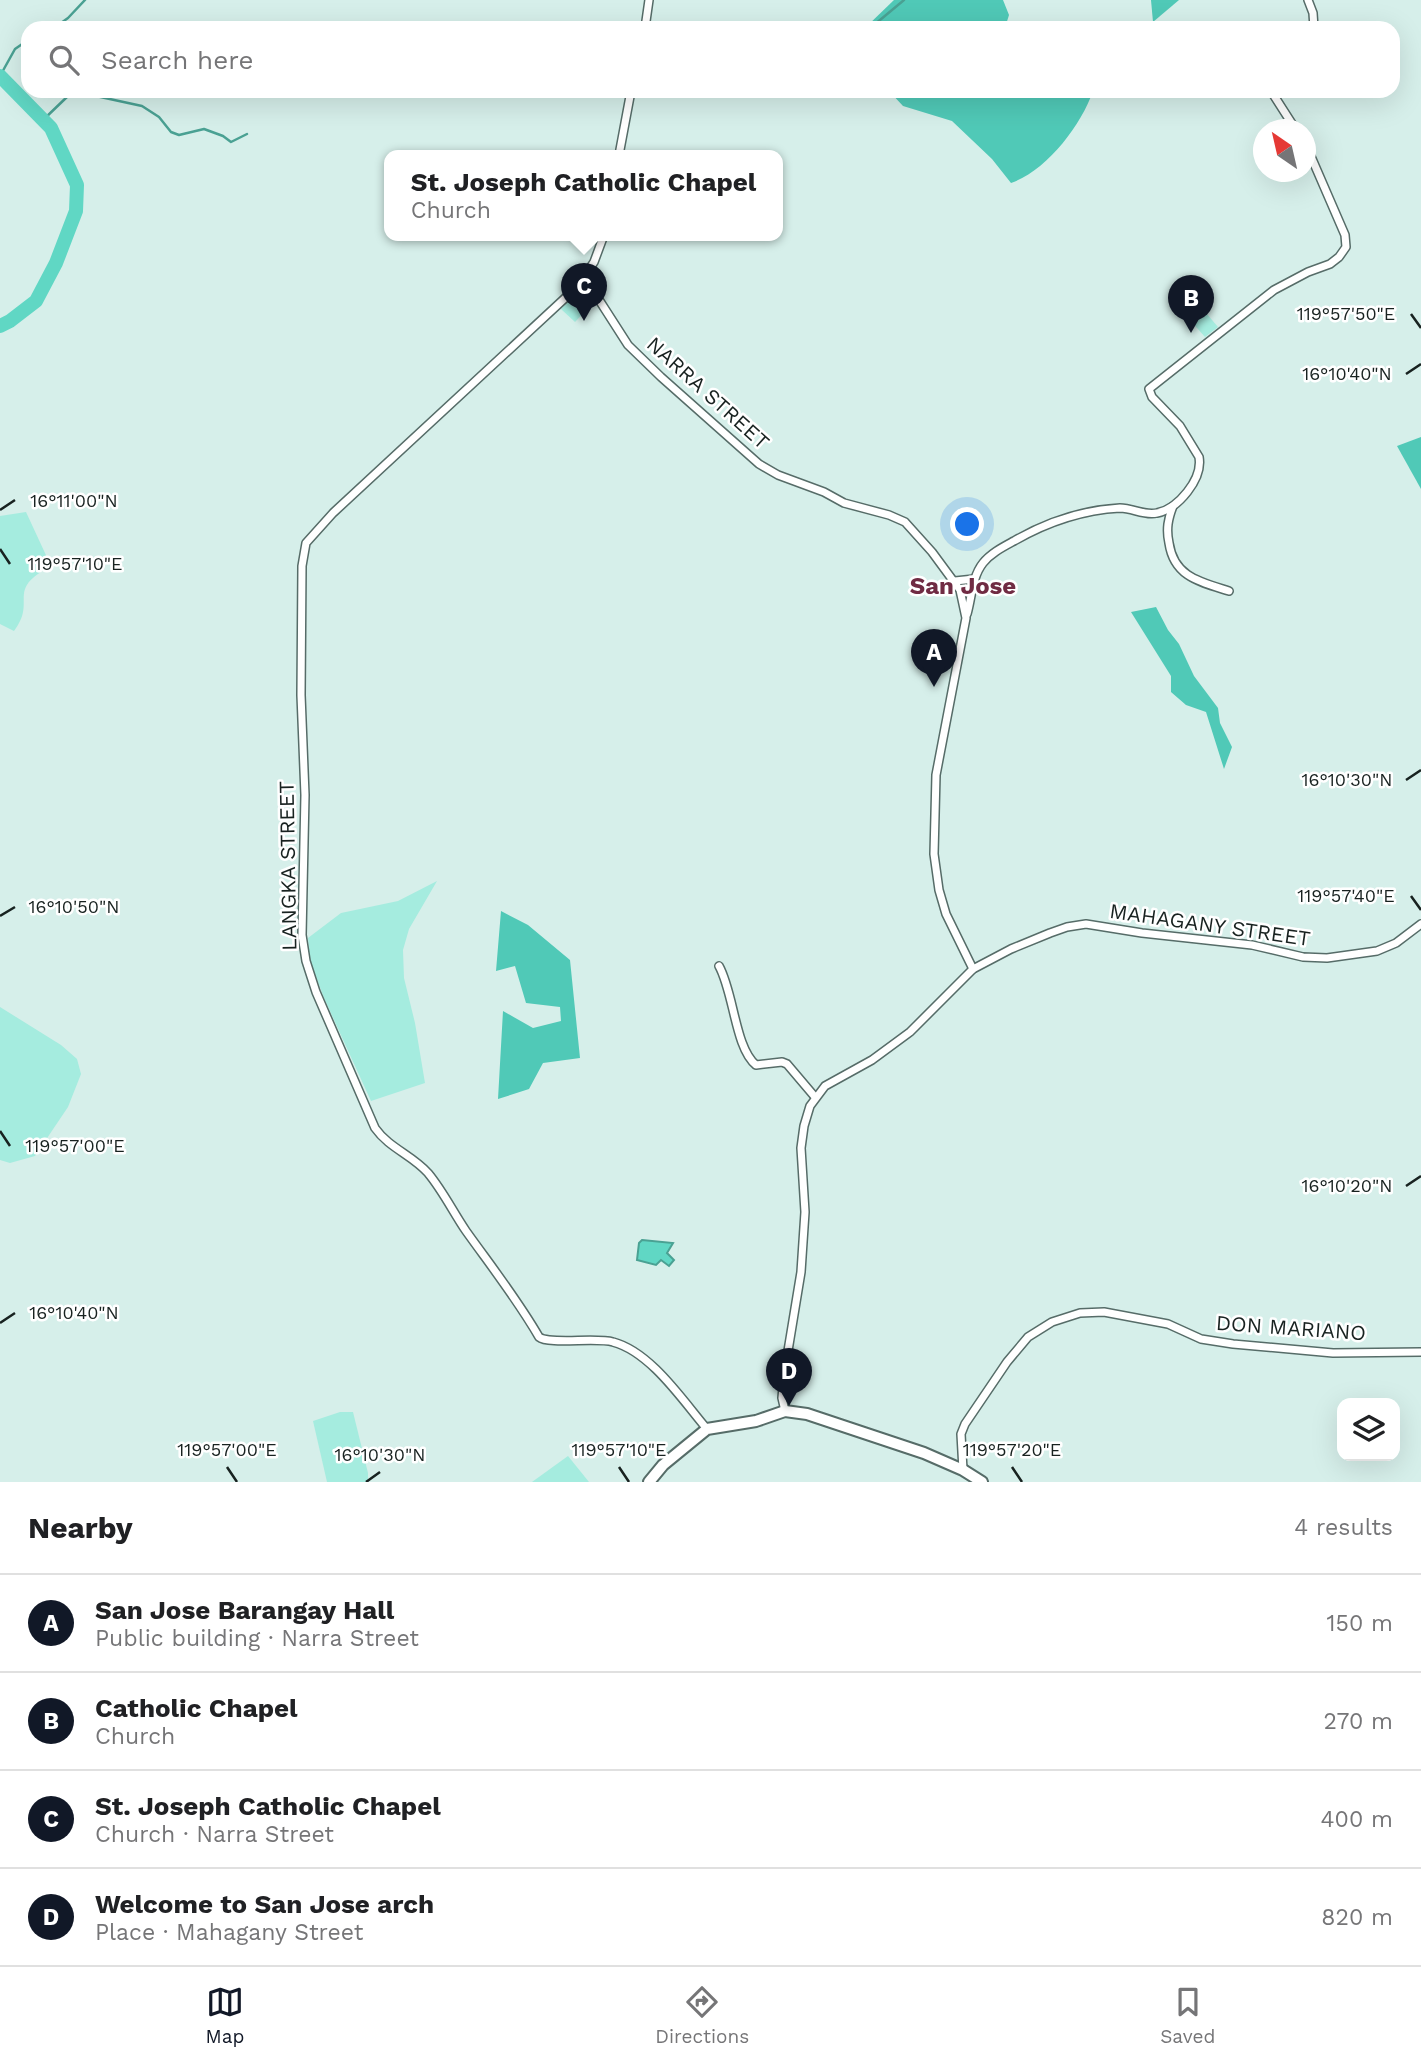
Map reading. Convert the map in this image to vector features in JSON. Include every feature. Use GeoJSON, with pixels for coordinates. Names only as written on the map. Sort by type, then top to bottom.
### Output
{"type":"FeatureCollection","features":[{"type":"Feature","properties":{"kind":"street"},"geometry":{"type":"LineString","coordinates":[[647,21],[649,0]]}},
{"type":"Feature","properties":{"kind":"street"},"geometry":{"type":"LineString","coordinates":[[1308,0],[1314,21]]}},
{"type":"Feature","properties":{"kind":"street"},"geometry":{"type":"LineString","coordinates":[[620,150],[630,98]]}},
{"type":"Feature","properties":{"kind":"street"},"geometry":{"type":"LineString","coordinates":[[1275,98],[1289,119]]}},
{"type":"Feature","properties":{"kind":"street"},"geometry":{"type":"LineString","coordinates":[[967,618],[974,579],[989,556],[1047,523],[1074,515],[1119,508],[1151,514],[1166,511],[1195,480],[1200,462],[1187,435],[1152,397],[1149,388],[1274,290],[1330,264],[1339,257],[1346,247],[1345,235],[1316,173]]}},
{"type":"Feature","properties":{"kind":"street"},"geometry":{"type":"LineString","coordinates":[[585,278],[601,241]]}},
{"type":"Feature","properties":{"kind":"street","name":"NARRA STREET"},"geometry":{"type":"LineString","coordinates":[[585,278],[628,345],[759,464],[844,503],[905,522],[918,534],[955,581],[964,599],[967,618],[940,750],[933,825],[934,854],[939,890],[946,914],[973,969]]}},
{"type":"Feature","properties":{"kind":"street","name":"LANGKA STREET"},"geometry":{"type":"LineString","coordinates":[[585,278],[306,542],[302,566],[300,675],[305,795],[302,935],[306,961],[316,992],[376,1128],[387,1143],[421,1166],[440,1188],[456,1216],[497,1271],[539,1337],[548,1341],[600,1340],[631,1350],[651,1364],[707,1429]]}},
{"type":"Feature","properties":{"kind":"street"},"geometry":{"type":"LineString","coordinates":[[1174,505],[1167,523],[1167,532],[1175,565],[1196,580],[1229,591]]}},
{"type":"Feature","properties":{"kind":"street"},"geometry":{"type":"LineString","coordinates":[[955,581],[974,579]]}},
{"type":"Feature","properties":{"kind":"street","name":"MAHAGANY STREET"},"geometry":{"type":"LineString","coordinates":[[815,1097],[825,1086],[872,1060],[910,1032],[973,969],[1011,949],[1068,927],[1086,924],[1252,945],[1303,957],[1327,958],[1377,951],[1396,943],[1421,923]]}},
{"type":"Feature","properties":{"kind":"street"},"geometry":{"type":"LineString","coordinates":[[719,966],[728,986],[742,1045],[749,1060],[756,1065],[787,1064],[815,1097],[807,1115],[801,1148],[805,1212],[801,1272],[783,1375],[782,1398],[785,1411]]}},
{"type":"Feature","properties":{"kind":"street","name":"DON MARIANO"},"geometry":{"type":"LineString","coordinates":[[963,1470],[961,1434],[965,1424],[1007,1362],[1037,1330],[1080,1313],[1104,1312],[1168,1324],[1200,1339],[1233,1344],[1333,1353],[1421,1352]]}},
{"type":"Feature","properties":{"kind":"street"},"geometry":{"type":"LineString","coordinates":[[649,1482],[663,1465],[707,1429],[756,1421],[785,1411],[807,1414],[924,1453],[963,1470],[982,1482]]}},
{"type":"Feature","properties":{"kind":"shaded area"},"geometry":{"type":"Polygon","coordinates":[[[894,0],[1003,0],[1009,15],[1007,21],[872,21],[894,0]]]}},
{"type":"Feature","properties":{"kind":"shaded area"},"geometry":{"type":"Polygon","coordinates":[[[1151,0],[1179,0],[1154,21],[1151,0]]]}},
{"type":"Feature","properties":{"kind":"shaded area"},"geometry":{"type":"Polygon","coordinates":[[[896,98],[1090,98],[1061,146],[1037,168],[1011,183],[992,159],[952,121],[903,106],[896,98]]]}},
{"type":"Feature","properties":{"kind":"shaded area"},"geometry":{"type":"Polygon","coordinates":[[[577,293],[590,306],[575,322],[561,309],[577,293]]]}},
{"type":"Feature","properties":{"kind":"shaded area"},"geometry":{"type":"Polygon","coordinates":[[[1195,300],[1218,327],[1205,337],[1182,311],[1195,300]]]}},
{"type":"Feature","properties":{"kind":"shaded area"},"geometry":{"type":"Polygon","coordinates":[[[1421,437],[1421,489],[1397,446],[1421,437]]]}},
{"type":"Feature","properties":{"kind":"shaded area"},"geometry":{"type":"Polygon","coordinates":[[[26,512],[51,566],[29,582],[25,589],[21,620],[14,631],[0,624],[0,516],[26,512]]]}},
{"type":"Feature","properties":{"kind":"shaded area"},"geometry":{"type":"Polygon","coordinates":[[[1156,607],[1179,644],[1194,676],[1218,708],[1220,723],[1232,747],[1224,769],[1206,712],[1186,705],[1171,692],[1171,676],[1131,612],[1156,607]]]}},
{"type":"Feature","properties":{"kind":"shaded area"},"geometry":{"type":"Polygon","coordinates":[[[437,881],[409,929],[403,950],[404,978],[425,1083],[371,1101],[324,998],[310,961],[308,938],[341,913],[398,901],[437,881]]]}},
{"type":"Feature","properties":{"kind":"shaded area"},"geometry":{"type":"Polygon","coordinates":[[[501,911],[528,925],[570,960],[580,1058],[543,1063],[529,1089],[498,1099],[503,1011],[533,1028],[561,1021],[560,1007],[526,1003],[515,966],[496,971],[501,911]]]}},
{"type":"Feature","properties":{"kind":"shaded area"},"geometry":{"type":"Polygon","coordinates":[[[0,1007],[61,1045],[77,1059],[81,1074],[68,1107],[35,1156],[10,1163],[0,1160],[0,1007]]]}},
{"type":"Feature","properties":{"kind":"shaded area"},"geometry":{"type":"Polygon","coordinates":[[[642,1240],[673,1243],[667,1253],[674,1260],[669,1266],[661,1260],[656,1265],[637,1260],[639,1243],[642,1240]]]}},
{"type":"Feature","properties":{"kind":"shaded area"},"geometry":{"type":"Polygon","coordinates":[[[340,1412],[353,1412],[368,1482],[327,1482],[313,1421],[340,1412]]]}},
{"type":"Feature","properties":{"kind":"shaded area"},"geometry":{"type":"Polygon","coordinates":[[[568,1456],[589,1482],[532,1482],[568,1456]]]}},
{"type":"Feature","properties":{"kind":"waterway"},"geometry":{"type":"LineString","coordinates":[[64,21],[85,0]]}},
{"type":"Feature","properties":{"kind":"waterway"},"geometry":{"type":"LineString","coordinates":[[879,21],[904,0]]}},
{"type":"Feature","properties":{"kind":"waterway"},"geometry":{"type":"LineString","coordinates":[[0,76],[15,49],[21,45]]}},
{"type":"Feature","properties":{"kind":"waterway"},"geometry":{"type":"LineString","coordinates":[[0,76],[21,97]]}},
{"type":"Feature","properties":{"kind":"waterway"},"geometry":{"type":"LineString","coordinates":[[0,326],[36,301],[56,263],[76,211],[77,185],[51,128],[22,98]]}},
{"type":"Feature","properties":{"kind":"waterway"},"geometry":{"type":"LineString","coordinates":[[43,120],[66,98]]}},
{"type":"Feature","properties":{"kind":"waterway"},"geometry":{"type":"LineString","coordinates":[[105,98],[142,106],[159,117],[171,132],[179,135],[204,129],[231,142],[247,134]]}},
{"type":"Feature","properties":{"kind":"place","name":"St. Joseph Catholic Chapel"},"geometry":{"type":"Point","coordinates":[584,321]}},
{"type":"Feature","properties":{"kind":"place","name":"Catholic Chapel"},"geometry":{"type":"Point","coordinates":[1191,333]}},
{"type":"Feature","properties":{"kind":"place","name":"San Jose Barangay Hall"},"geometry":{"type":"Point","coordinates":[934,687]}},
{"type":"Feature","properties":{"kind":"place","name":"Welcome to San Jose arch"},"geometry":{"type":"Point","coordinates":[789,1406]}},
{"type":"Feature","properties":{"kind":"district","name":"San Jose"},"geometry":{"type":"Point","coordinates":[963,586]}}]}
